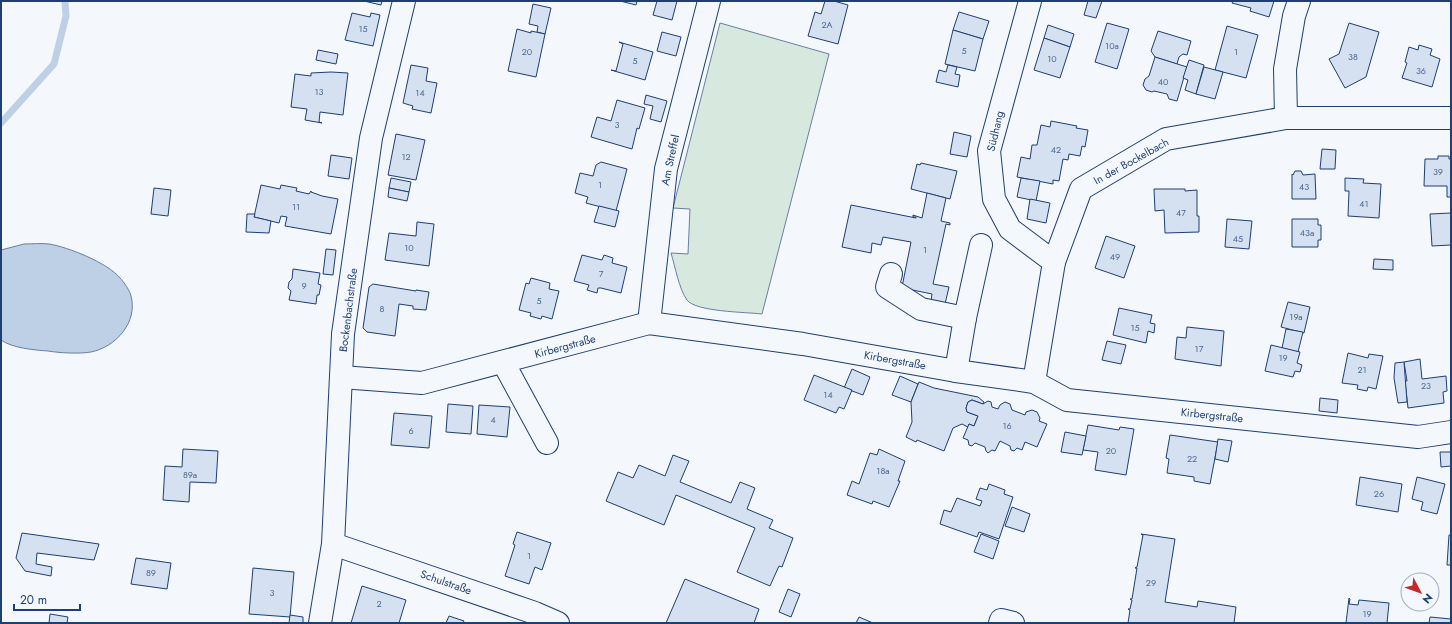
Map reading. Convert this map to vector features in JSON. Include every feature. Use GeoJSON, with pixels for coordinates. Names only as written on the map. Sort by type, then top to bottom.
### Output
{"type":"FeatureCollection","features":[{"type":"Feature","properties":{"kind":"street","name":"Bockenbachstraße"},"geometry":{"type":"LineString","coordinates":[[320,623],[333,544],[343,334],[372,138],[404,1]]}},
{"type":"Feature","properties":{"kind":"street","name":"Am Streffel"},"geometry":{"type":"LineString","coordinates":[[649,323],[666,169],[709,1]]}},
{"type":"Feature","properties":{"kind":"street","name":"Südhang"},"geometry":{"type":"LineString","coordinates":[[1030,1],[989,151],[994,199],[1010,230],[1054,262]]}},
{"type":"Feature","properties":{"kind":"street"},"geometry":{"type":"LineString","coordinates":[[1286,118],[1285,68],[1294,16],[1299,1]]}},
{"type":"Feature","properties":{"kind":"street","name":"In der Bockelbach"},"geometry":{"type":"LineString","coordinates":[[1034,382],[1054,262],[1081,189],[1166,139],[1286,118],[1451,118]]}},
{"type":"Feature","properties":{"kind":"street"},"geometry":{"type":"LineString","coordinates":[[956,371],[965,318],[981,245]]}},
{"type":"Feature","properties":{"kind":"street"},"geometry":{"type":"LineString","coordinates":[[891,274],[887,287],[921,308],[965,318]]}},
{"type":"Feature","properties":{"kind":"street","name":"Kirbergstraße"},"geometry":{"type":"LineString","coordinates":[[341,377],[422,384],[649,323],[803,344],[956,371],[1034,382],[1067,400],[1418,437],[1451,432]]}},
{"type":"Feature","properties":{"kind":"street"},"geometry":{"type":"LineString","coordinates":[[503,362],[547,443]]}},
{"type":"Feature","properties":{"kind":"street","name":"Schulstraße"},"geometry":{"type":"LineString","coordinates":[[333,544],[535,613],[558,623]]}},
{"type":"Feature","properties":{"kind":"street"},"geometry":{"type":"LineString","coordinates":[[1000,623],[1002,620],[1013,623]]}},
{"type":"Feature","properties":{"kind":"shaded area"},"geometry":{"type":"Polygon","coordinates":[[[720,23],[829,54],[762,314],[710,309],[692,304],[684,295],[671,253],[688,254],[690,209],[673,208],[720,23]]]}},
{"type":"Feature","properties":{"kind":"water"},"geometry":{"type":"Polygon","coordinates":[[[24,244],[49,244],[66,248],[97,261],[114,272],[125,284],[131,296],[131,315],[123,332],[109,345],[91,352],[75,353],[36,350],[11,345],[1,340],[1,250],[24,244]]]}},
{"type":"Feature","properties":{"kind":"building"},"geometry":{"type":"Polygon","coordinates":[[[364,1],[382,1],[381,5],[364,1]]]}},
{"type":"Feature","properties":{"kind":"building"},"geometry":{"type":"Polygon","coordinates":[[[620,1],[637,1],[636,5],[620,1]]]}},
{"type":"Feature","properties":{"kind":"building"},"geometry":{"type":"Polygon","coordinates":[[[657,1],[677,1],[672,20],[653,15],[657,1]]]}},
{"type":"Feature","properties":{"kind":"building"},"geometry":{"type":"Polygon","coordinates":[[[825,1],[834,1],[848,5],[838,44],[808,36],[815,12],[821,14],[825,1]]]}},
{"type":"Feature","properties":{"kind":"building"},"geometry":{"type":"Polygon","coordinates":[[[1088,1],[1102,1],[1096,18],[1084,15],[1088,1]]]}},
{"type":"Feature","properties":{"kind":"building"},"geometry":{"type":"Polygon","coordinates":[[[1233,1],[1274,1],[1269,17],[1250,11],[1251,8],[1232,3],[1233,1]]]}},
{"type":"Feature","properties":{"kind":"building"},"geometry":{"type":"Polygon","coordinates":[[[533,4],[551,8],[545,34],[537,32],[538,26],[529,24],[533,4]]]}},
{"type":"Feature","properties":{"kind":"building"},"geometry":{"type":"Polygon","coordinates":[[[959,12],[989,21],[983,39],[953,30],[959,12]]]}},
{"type":"Feature","properties":{"kind":"building"},"geometry":{"type":"Polygon","coordinates":[[[352,13],[370,17],[371,13],[380,15],[373,46],[345,40],[352,13]]]}},
{"type":"Feature","properties":{"kind":"building"},"geometry":{"type":"Polygon","coordinates":[[[1107,23],[1129,29],[1117,69],[1095,62],[1107,23]]]}},
{"type":"Feature","properties":{"kind":"building"},"geometry":{"type":"Polygon","coordinates":[[[1349,23],[1379,32],[1366,77],[1345,88],[1329,59],[1339,54],[1349,23]]]}},
{"type":"Feature","properties":{"kind":"building"},"geometry":{"type":"Polygon","coordinates":[[[1048,25],[1074,34],[1070,47],[1044,38],[1048,25]]]}},
{"type":"Feature","properties":{"kind":"building"},"geometry":{"type":"Polygon","coordinates":[[[1227,26],[1258,35],[1246,78],[1215,70],[1227,26]]]}},
{"type":"Feature","properties":{"kind":"building"},"geometry":{"type":"Polygon","coordinates":[[[517,29],[531,33],[531,31],[545,34],[536,77],[508,71],[517,29]]]}},
{"type":"Feature","properties":{"kind":"building"},"geometry":{"type":"Polygon","coordinates":[[[953,30],[983,39],[975,71],[945,64],[953,30]]]}},
{"type":"Feature","properties":{"kind":"building"},"geometry":{"type":"Polygon","coordinates":[[[1158,31],[1191,41],[1187,55],[1183,54],[1179,57],[1177,64],[1155,57],[1151,51],[1158,31]]]}},
{"type":"Feature","properties":{"kind":"building"},"geometry":{"type":"Polygon","coordinates":[[[662,32],[681,37],[676,56],[657,51],[662,32]]]}},
{"type":"Feature","properties":{"kind":"building"},"geometry":{"type":"Polygon","coordinates":[[[1044,38],[1070,47],[1060,78],[1034,70],[1044,38]]]}},
{"type":"Feature","properties":{"kind":"building"},"geometry":{"type":"Polygon","coordinates":[[[619,42],[653,52],[645,80],[611,70],[616,71],[623,44],[619,42]]]}},
{"type":"Feature","properties":{"kind":"building"},"geometry":{"type":"Polygon","coordinates":[[[1419,45],[1432,49],[1430,55],[1440,59],[1432,87],[1402,78],[1407,63],[1405,62],[1409,47],[1418,50],[1419,45]]]}},
{"type":"Feature","properties":{"kind":"building"},"geometry":{"type":"Polygon","coordinates":[[[318,50],[338,54],[336,64],[316,60],[318,50]]]}},
{"type":"Feature","properties":{"kind":"building"},"geometry":{"type":"Polygon","coordinates":[[[1155,57],[1187,67],[1177,101],[1169,99],[1167,94],[1146,90],[1143,85],[1145,79],[1149,76],[1155,57]]]}},
{"type":"Feature","properties":{"kind":"building"},"geometry":{"type":"Polygon","coordinates":[[[1189,60],[1204,65],[1196,94],[1185,90],[1188,80],[1183,78],[1189,60]]]}},
{"type":"Feature","properties":{"kind":"building"},"geometry":{"type":"Polygon","coordinates":[[[411,65],[428,68],[426,81],[437,83],[431,113],[412,109],[413,106],[403,103],[411,65]]]}},
{"type":"Feature","properties":{"kind":"building"},"geometry":{"type":"Polygon","coordinates":[[[948,65],[957,67],[955,74],[960,75],[958,87],[936,82],[939,70],[946,72],[948,65]]]}},
{"type":"Feature","properties":{"kind":"building"},"geometry":{"type":"Polygon","coordinates":[[[1204,67],[1223,72],[1215,99],[1196,94],[1204,67]]]}},
{"type":"Feature","properties":{"kind":"building"},"geometry":{"type":"Polygon","coordinates":[[[311,73],[348,73],[343,115],[320,112],[319,122],[322,123],[305,120],[307,109],[291,107],[295,74],[311,76],[311,73]]]}},
{"type":"Feature","properties":{"kind":"building"},"geometry":{"type":"Polygon","coordinates":[[[646,95],[667,101],[661,122],[650,119],[653,106],[644,104],[646,95]]]}},
{"type":"Feature","properties":{"kind":"building"},"geometry":{"type":"Polygon","coordinates":[[[617,100],[645,108],[639,129],[637,128],[632,149],[591,137],[597,117],[611,121],[617,100]]]}},
{"type":"Feature","properties":{"kind":"building"},"geometry":{"type":"Polygon","coordinates":[[[1051,121],[1077,126],[1076,128],[1088,130],[1085,147],[1082,146],[1080,156],[1069,154],[1068,160],[1063,159],[1059,181],[1053,180],[1053,184],[1017,177],[1021,157],[1030,159],[1032,145],[1037,145],[1041,125],[1050,127],[1051,121]]]}},
{"type":"Feature","properties":{"kind":"building"},"geometry":{"type":"Polygon","coordinates":[[[954,132],[971,136],[967,157],[950,154],[954,132]]]}},
{"type":"Feature","properties":{"kind":"building"},"geometry":{"type":"Polygon","coordinates":[[[396,134],[425,140],[416,180],[388,175],[396,134]]]}},
{"type":"Feature","properties":{"kind":"building"},"geometry":{"type":"Polygon","coordinates":[[[1322,149],[1336,150],[1335,169],[1320,169],[1322,149]]]}},
{"type":"Feature","properties":{"kind":"building"},"geometry":{"type":"Polygon","coordinates":[[[331,155],[352,158],[349,179],[328,176],[331,155]]]}},
{"type":"Feature","properties":{"kind":"building"},"geometry":{"type":"Polygon","coordinates":[[[1438,156],[1449,156],[1449,159],[1451,159],[1451,197],[1447,197],[1447,186],[1424,186],[1425,159],[1438,159],[1438,156]]]}},
{"type":"Feature","properties":{"kind":"building"},"geometry":{"type":"Polygon","coordinates":[[[601,162],[627,169],[616,211],[586,203],[588,197],[575,193],[580,173],[593,176],[596,165],[601,162]]]}},
{"type":"Feature","properties":{"kind":"building"},"geometry":{"type":"Polygon","coordinates":[[[921,163],[957,171],[950,199],[911,189],[917,164],[920,165],[921,163]]]}},
{"type":"Feature","properties":{"kind":"building"},"geometry":{"type":"Polygon","coordinates":[[[1295,171],[1301,171],[1303,175],[1315,174],[1316,199],[1292,199],[1292,174],[1293,175],[1295,171]]]}},
{"type":"Feature","properties":{"kind":"building"},"geometry":{"type":"Polygon","coordinates":[[[391,178],[411,182],[409,192],[389,188],[391,178]]]}},
{"type":"Feature","properties":{"kind":"building"},"geometry":{"type":"Polygon","coordinates":[[[1021,178],[1040,181],[1036,201],[1017,197],[1021,178]]]}},
{"type":"Feature","properties":{"kind":"building"},"geometry":{"type":"Polygon","coordinates":[[[1345,178],[1364,179],[1363,183],[1381,184],[1379,218],[1348,216],[1349,191],[1345,191],[1345,178]]]}},
{"type":"Feature","properties":{"kind":"building"},"geometry":{"type":"Polygon","coordinates":[[[261,185],[280,189],[281,185],[297,188],[296,191],[309,194],[311,191],[322,196],[338,199],[331,234],[285,226],[287,217],[281,216],[279,223],[254,217],[261,185]]]}},
{"type":"Feature","properties":{"kind":"building"},"geometry":{"type":"Polygon","coordinates":[[[154,188],[171,190],[168,216],[151,214],[154,188]]]}},
{"type":"Feature","properties":{"kind":"building"},"geometry":{"type":"Polygon","coordinates":[[[389,188],[409,192],[407,201],[388,197],[389,188]]]}},
{"type":"Feature","properties":{"kind":"building"},"geometry":{"type":"Polygon","coordinates":[[[1154,189],[1185,189],[1185,191],[1197,190],[1197,216],[1199,216],[1199,232],[1165,233],[1164,210],[1155,211],[1154,189]]]}},
{"type":"Feature","properties":{"kind":"building"},"geometry":{"type":"Polygon","coordinates":[[[927,193],[946,198],[941,221],[950,223],[950,225],[946,224],[933,284],[949,287],[945,304],[931,301],[932,294],[898,287],[902,287],[911,242],[883,237],[881,245],[872,243],[871,253],[842,247],[851,205],[916,218],[913,217],[913,215],[922,218],[927,193]]]}},
{"type":"Feature","properties":{"kind":"building"},"geometry":{"type":"Polygon","coordinates":[[[1030,199],[1050,203],[1046,223],[1027,219],[1030,199]]]}},
{"type":"Feature","properties":{"kind":"building"},"geometry":{"type":"Polygon","coordinates":[[[599,206],[619,211],[615,227],[594,222],[599,206]]]}},
{"type":"Feature","properties":{"kind":"building"},"geometry":{"type":"Polygon","coordinates":[[[1451,213],[1451,245],[1432,246],[1430,214],[1451,213]]]}},
{"type":"Feature","properties":{"kind":"building"},"geometry":{"type":"Polygon","coordinates":[[[247,214],[255,214],[254,217],[271,221],[269,233],[246,232],[247,214]]]}},
{"type":"Feature","properties":{"kind":"building"},"geometry":{"type":"Polygon","coordinates":[[[1227,219],[1252,221],[1249,249],[1225,247],[1227,219]]]}},
{"type":"Feature","properties":{"kind":"building"},"geometry":{"type":"Polygon","coordinates":[[[1292,219],[1318,219],[1318,225],[1321,225],[1321,240],[1318,240],[1318,247],[1292,247],[1292,219]]]}},
{"type":"Feature","properties":{"kind":"building"},"geometry":{"type":"Polygon","coordinates":[[[417,222],[434,224],[429,266],[385,260],[389,233],[416,236],[417,222]]]}},
{"type":"Feature","properties":{"kind":"building"},"geometry":{"type":"Polygon","coordinates":[[[1106,236],[1135,246],[1124,278],[1095,268],[1106,236]]]}},
{"type":"Feature","properties":{"kind":"building"},"geometry":{"type":"Polygon","coordinates":[[[326,249],[336,250],[333,275],[323,274],[326,249]]]}},
{"type":"Feature","properties":{"kind":"building"},"geometry":{"type":"Polygon","coordinates":[[[582,255],[602,260],[604,255],[613,258],[612,263],[627,267],[621,293],[598,288],[597,293],[587,290],[589,285],[574,281],[582,255]]]}},
{"type":"Feature","properties":{"kind":"building"},"geometry":{"type":"Polygon","coordinates":[[[1374,259],[1393,260],[1393,270],[1373,269],[1374,259]]]}},
{"type":"Feature","properties":{"kind":"building"},"geometry":{"type":"Polygon","coordinates":[[[293,269],[320,273],[318,284],[321,285],[319,295],[317,295],[316,304],[289,300],[291,291],[288,288],[289,282],[292,279],[293,269]]]}},
{"type":"Feature","properties":{"kind":"building"},"geometry":{"type":"Polygon","coordinates":[[[531,278],[550,283],[549,289],[559,291],[552,319],[542,316],[541,319],[530,316],[531,313],[519,310],[526,283],[529,284],[531,278]]]}},
{"type":"Feature","properties":{"kind":"building"},"geometry":{"type":"Polygon","coordinates":[[[373,284],[429,292],[426,310],[413,309],[413,306],[399,304],[395,336],[367,332],[363,328],[369,287],[373,284]]]}},
{"type":"Feature","properties":{"kind":"building"},"geometry":{"type":"Polygon","coordinates":[[[1288,302],[1310,307],[1304,333],[1281,327],[1288,302]]]}},
{"type":"Feature","properties":{"kind":"building"},"geometry":{"type":"Polygon","coordinates":[[[1119,308],[1152,315],[1150,323],[1155,324],[1154,333],[1148,331],[1146,343],[1113,335],[1119,308]]]}},
{"type":"Feature","properties":{"kind":"building"},"geometry":{"type":"Polygon","coordinates":[[[1187,327],[1224,331],[1221,366],[1175,359],[1177,337],[1186,338],[1187,327]]]}},
{"type":"Feature","properties":{"kind":"building"},"geometry":{"type":"Polygon","coordinates":[[[1286,329],[1303,332],[1298,352],[1282,348],[1286,329]]]}},
{"type":"Feature","properties":{"kind":"building"},"geometry":{"type":"Polygon","coordinates":[[[1107,341],[1126,345],[1121,364],[1102,360],[1107,341]]]}},
{"type":"Feature","properties":{"kind":"building"},"geometry":{"type":"Polygon","coordinates":[[[1271,345],[1300,352],[1297,363],[1302,365],[1300,372],[1295,371],[1293,377],[1265,371],[1271,345]]]}},
{"type":"Feature","properties":{"kind":"building"},"geometry":{"type":"Polygon","coordinates":[[[1348,353],[1368,358],[1369,354],[1383,356],[1376,389],[1368,387],[1367,391],[1357,389],[1358,385],[1342,383],[1348,353]]]}},
{"type":"Feature","properties":{"kind":"building"},"geometry":{"type":"Polygon","coordinates":[[[1420,359],[1422,379],[1446,376],[1447,391],[1443,392],[1444,403],[1408,408],[1405,381],[1407,381],[1404,362],[1420,359]]]}},
{"type":"Feature","properties":{"kind":"building"},"geometry":{"type":"Polygon","coordinates":[[[1404,362],[1407,402],[1398,403],[1394,378],[1395,363],[1404,362]]]}},
{"type":"Feature","properties":{"kind":"building"},"geometry":{"type":"Polygon","coordinates":[[[852,369],[870,377],[863,395],[844,388],[852,369]]]}},
{"type":"Feature","properties":{"kind":"building"},"geometry":{"type":"Polygon","coordinates":[[[814,375],[852,390],[844,409],[839,407],[836,413],[804,400],[814,375]]]}},
{"type":"Feature","properties":{"kind":"building"},"geometry":{"type":"Polygon","coordinates":[[[900,376],[918,384],[911,402],[892,395],[900,376]]]}},
{"type":"Feature","properties":{"kind":"building"},"geometry":{"type":"Polygon","coordinates":[[[919,382],[934,388],[978,397],[984,402],[983,404],[972,400],[968,402],[966,408],[967,412],[978,416],[974,426],[969,424],[968,427],[962,424],[953,428],[944,451],[917,440],[916,442],[906,437],[912,422],[911,402],[919,382]]]}},
{"type":"Feature","properties":{"kind":"building"},"geometry":{"type":"Polygon","coordinates":[[[1320,398],[1338,400],[1337,413],[1319,411],[1320,398]]]}},
{"type":"Feature","properties":{"kind":"building"},"geometry":{"type":"Polygon","coordinates":[[[972,400],[983,404],[988,401],[991,402],[992,407],[998,409],[1000,405],[1005,402],[1010,404],[1012,410],[1025,415],[1026,412],[1032,410],[1037,412],[1040,418],[1039,421],[1047,424],[1037,447],[1025,442],[1022,450],[1017,448],[1014,451],[1011,450],[1010,446],[1000,441],[995,451],[992,450],[988,453],[985,447],[975,443],[972,446],[969,445],[968,440],[963,438],[969,424],[974,426],[978,416],[967,412],[966,408],[968,402],[972,400]]]}},
{"type":"Feature","properties":{"kind":"building"},"geometry":{"type":"Polygon","coordinates":[[[448,404],[473,406],[471,434],[446,432],[448,404]]]}},
{"type":"Feature","properties":{"kind":"building"},"geometry":{"type":"Polygon","coordinates":[[[479,405],[510,407],[507,437],[477,434],[479,405]]]}},
{"type":"Feature","properties":{"kind":"building"},"geometry":{"type":"Polygon","coordinates":[[[394,413],[432,416],[429,448],[391,445],[394,413]]]}},
{"type":"Feature","properties":{"kind":"building"},"geometry":{"type":"Polygon","coordinates":[[[1088,425],[1119,430],[1120,427],[1134,429],[1126,475],[1095,470],[1098,452],[1083,450],[1088,425]]]}},
{"type":"Feature","properties":{"kind":"building"},"geometry":{"type":"Polygon","coordinates":[[[1065,432],[1086,436],[1082,455],[1061,452],[1065,432]]]}},
{"type":"Feature","properties":{"kind":"building"},"geometry":{"type":"Polygon","coordinates":[[[1170,435],[1218,442],[1210,484],[1194,481],[1194,477],[1167,473],[1169,459],[1166,458],[1170,435]]]}},
{"type":"Feature","properties":{"kind":"building"},"geometry":{"type":"Polygon","coordinates":[[[1218,439],[1232,441],[1228,462],[1215,459],[1218,439]]]}},
{"type":"Feature","properties":{"kind":"building"},"geometry":{"type":"Polygon","coordinates":[[[183,449],[218,451],[216,483],[190,482],[189,502],[163,500],[165,466],[182,467],[183,449]]]}},
{"type":"Feature","properties":{"kind":"building"},"geometry":{"type":"Polygon","coordinates":[[[879,449],[905,461],[898,481],[900,481],[889,507],[873,501],[872,504],[847,495],[852,481],[859,484],[870,453],[877,455],[879,449]]]}},
{"type":"Feature","properties":{"kind":"building"},"geometry":{"type":"Polygon","coordinates":[[[1440,452],[1451,452],[1451,466],[1441,467],[1440,452]]]}},
{"type":"Feature","properties":{"kind":"building"},"geometry":{"type":"Polygon","coordinates":[[[673,455],[689,461],[680,482],[731,503],[740,482],[755,488],[747,509],[773,520],[769,528],[793,538],[782,567],[779,566],[770,586],[737,572],[755,528],[676,495],[664,525],[606,501],[618,472],[633,478],[639,465],[665,476],[673,455]]]}},
{"type":"Feature","properties":{"kind":"building"},"geometry":{"type":"Polygon","coordinates":[[[1360,477],[1402,484],[1398,512],[1356,505],[1360,477]]]}},
{"type":"Feature","properties":{"kind":"building"},"geometry":{"type":"Polygon","coordinates":[[[1417,477],[1445,484],[1437,514],[1421,510],[1423,502],[1412,499],[1417,477]]]}},
{"type":"Feature","properties":{"kind":"building"},"geometry":{"type":"Polygon","coordinates":[[[989,484],[1005,490],[1004,494],[1013,497],[999,539],[979,532],[977,537],[940,524],[944,510],[951,512],[957,498],[980,506],[982,501],[976,499],[980,488],[987,490],[989,484]]]}},
{"type":"Feature","properties":{"kind":"building"},"geometry":{"type":"Polygon","coordinates":[[[1012,507],[1030,514],[1024,532],[1005,526],[1012,507]]]}},
{"type":"Feature","properties":{"kind":"building"},"geometry":{"type":"Polygon","coordinates":[[[517,532],[551,543],[542,570],[535,567],[529,584],[505,576],[515,545],[513,544],[517,532]]]}},
{"type":"Feature","properties":{"kind":"building"},"geometry":{"type":"Polygon","coordinates":[[[22,533],[99,544],[94,560],[37,553],[36,564],[52,567],[51,576],[25,571],[16,558],[22,533]]]}},
{"type":"Feature","properties":{"kind":"building"},"geometry":{"type":"Polygon","coordinates":[[[981,534],[999,541],[993,559],[974,552],[981,534]]]}},
{"type":"Feature","properties":{"kind":"building"},"geometry":{"type":"Polygon","coordinates":[[[1141,534],[1175,539],[1165,602],[1197,607],[1198,601],[1236,607],[1234,623],[1128,623],[1130,610],[1128,609],[1130,609],[1132,600],[1130,599],[1132,599],[1137,568],[1135,568],[1137,567],[1143,535],[1141,534]]]}},
{"type":"Feature","properties":{"kind":"building"},"geometry":{"type":"Polygon","coordinates":[[[1449,535],[1451,535],[1451,565],[1447,565],[1449,535]]]}},
{"type":"Feature","properties":{"kind":"building"},"geometry":{"type":"Polygon","coordinates":[[[136,558],[171,563],[167,589],[131,584],[136,558]]]}},
{"type":"Feature","properties":{"kind":"building"},"geometry":{"type":"Polygon","coordinates":[[[253,568],[294,572],[290,617],[249,614],[253,568]]]}},
{"type":"Feature","properties":{"kind":"building"},"geometry":{"type":"Polygon","coordinates":[[[685,579],[759,609],[754,623],[666,623],[685,579]]]}},
{"type":"Feature","properties":{"kind":"building"},"geometry":{"type":"Polygon","coordinates":[[[362,586],[406,600],[399,623],[351,623],[362,586]]]}},
{"type":"Feature","properties":{"kind":"building"},"geometry":{"type":"Polygon","coordinates":[[[788,589],[800,594],[791,617],[779,612],[788,589]]]}},
{"type":"Feature","properties":{"kind":"building"},"geometry":{"type":"Polygon","coordinates":[[[1349,598],[1349,604],[1358,605],[1359,600],[1389,603],[1387,623],[1346,623],[1349,598]]]}},
{"type":"Feature","properties":{"kind":"building"},"geometry":{"type":"Polygon","coordinates":[[[50,614],[68,617],[67,623],[49,623],[50,614]]]}},
{"type":"Feature","properties":{"kind":"building"},"geometry":{"type":"Polygon","coordinates":[[[290,615],[303,617],[303,623],[289,623],[290,615]]]}},
{"type":"Feature","properties":{"kind":"building"},"geometry":{"type":"Polygon","coordinates":[[[449,616],[464,621],[463,623],[446,623],[449,616]]]}},
{"type":"Feature","properties":{"kind":"building"},"geometry":{"type":"Polygon","coordinates":[[[859,617],[873,623],[856,623],[859,617]]]}},
{"type":"Feature","properties":{"kind":"building"},"geometry":{"type":"Polygon","coordinates":[[[1430,617],[1451,619],[1451,623],[1429,623],[1430,617]]]}},
{"type":"Feature","properties":{"kind":"waterway"},"geometry":{"type":"LineString","coordinates":[[1,123],[54,64],[66,16],[65,1]]}}]}
